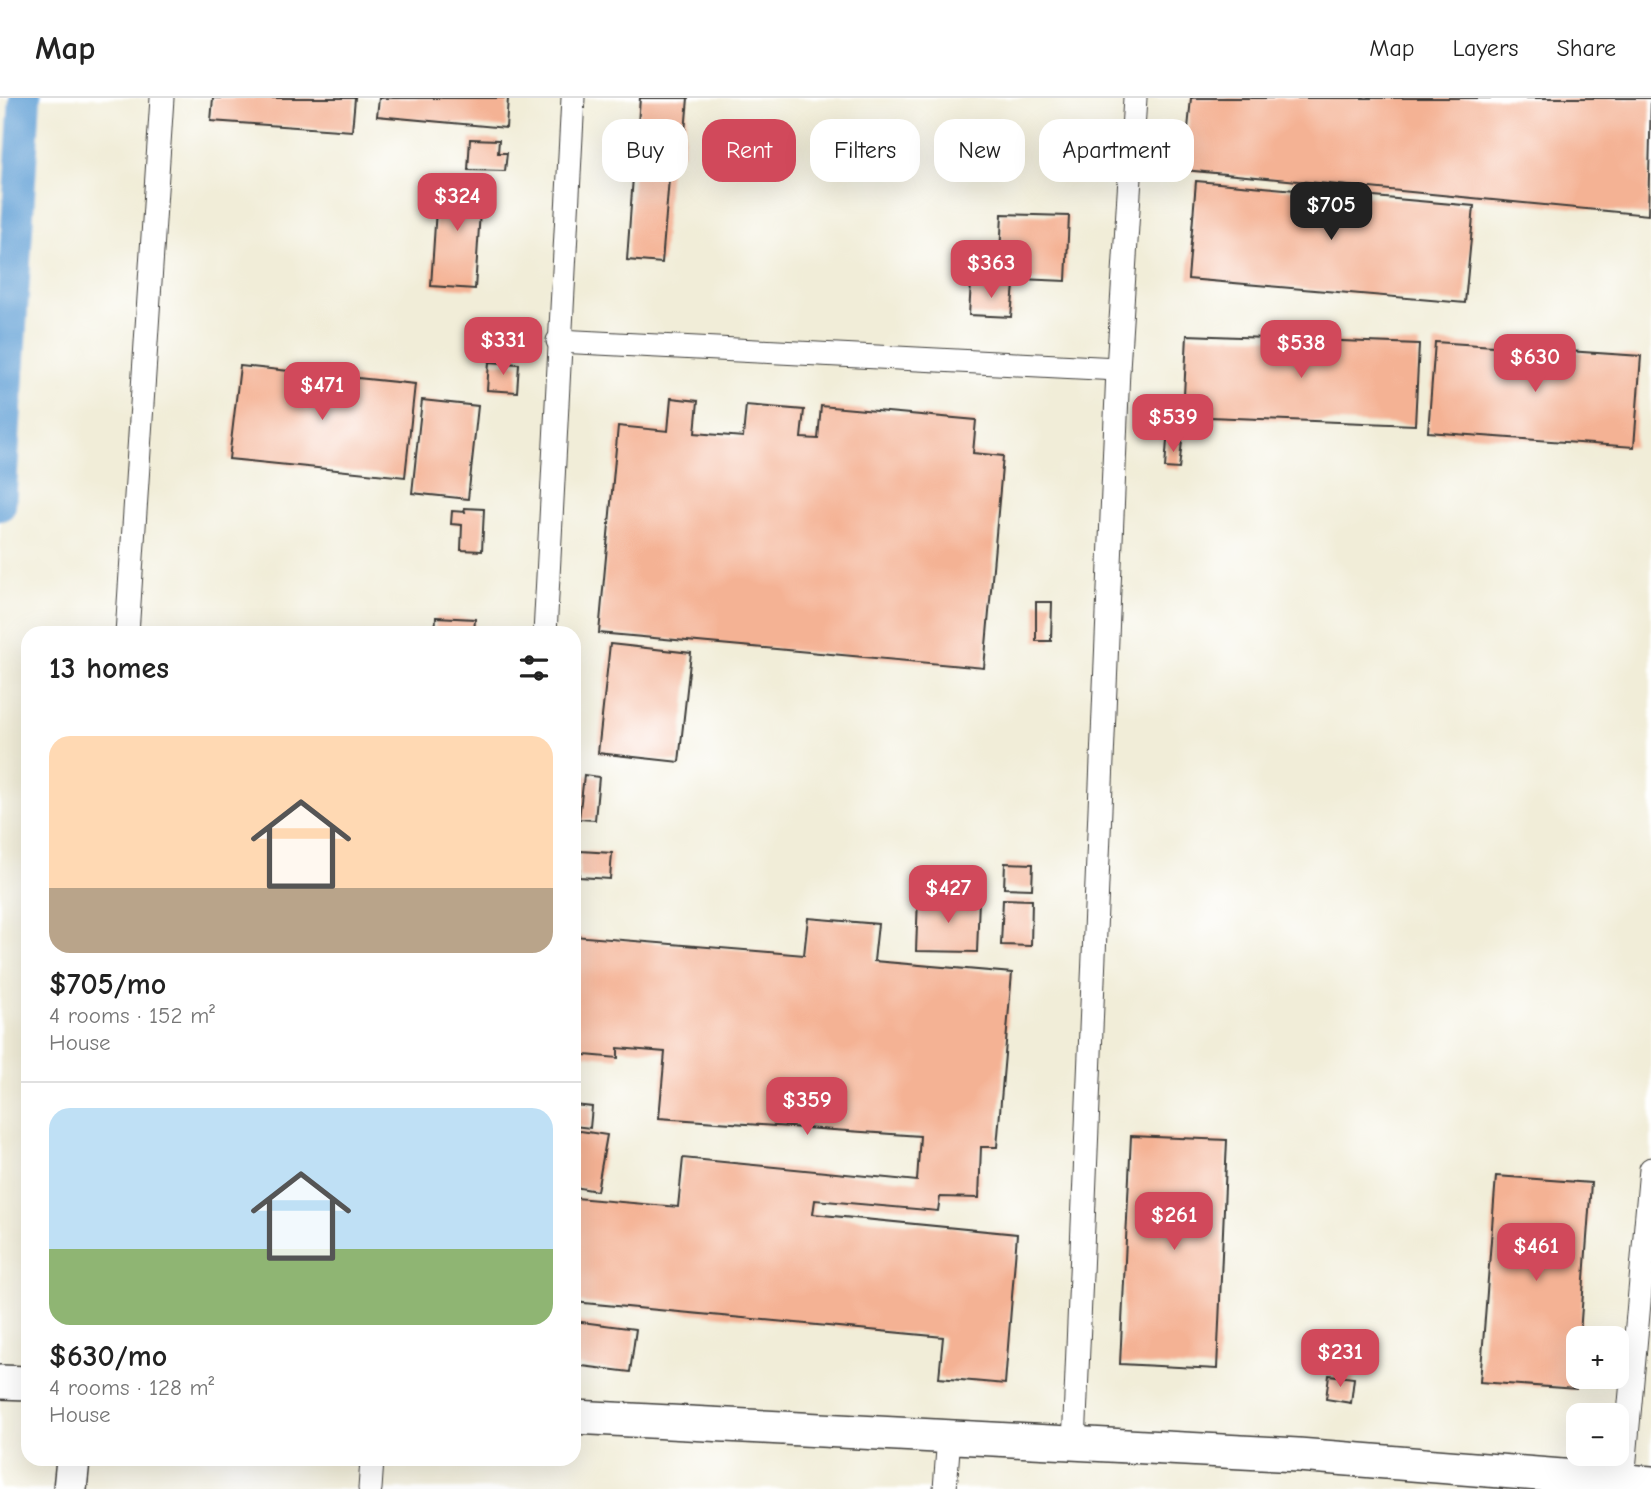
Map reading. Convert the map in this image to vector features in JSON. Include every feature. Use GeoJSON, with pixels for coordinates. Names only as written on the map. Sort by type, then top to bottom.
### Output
{"type":"FeatureCollection","features":[{"type":"Feature","properties":{"kind":"street"},"geometry":{"type":"LineString","coordinates":[[128,626],[162,98]]}},
{"type":"Feature","properties":{"kind":"street"},"geometry":{"type":"LineString","coordinates":[[545,626],[558,341],[573,98]]}},
{"type":"Feature","properties":{"kind":"street"},"geometry":{"type":"LineString","coordinates":[[1074,1445],[1118,369],[1135,98]]}},
{"type":"Feature","properties":{"kind":"street"},"geometry":{"type":"LineString","coordinates":[[558,341],[1118,369]]}},
{"type":"Feature","properties":{"kind":"street"},"geometry":{"type":"LineString","coordinates":[[581,1417],[1298,1455],[1511,1481],[1637,1482],[1651,1168]]}},
{"type":"Feature","properties":{"kind":"street"},"geometry":{"type":"LineString","coordinates":[[945,1489],[949,1436]]}},
{"type":"Feature","properties":{"kind":"street"},"geometry":{"type":"LineString","coordinates":[[70,1489],[72,1466]]}},
{"type":"Feature","properties":{"kind":"street"},"geometry":{"type":"LineString","coordinates":[[370,1489],[372,1466]]}},
{"type":"Feature","properties":{"kind":"building"},"geometry":{"type":"Polygon","coordinates":[[[213,98],[355,98],[352,131],[211,121],[213,98]]]}},
{"type":"Feature","properties":{"kind":"building"},"geometry":{"type":"Polygon","coordinates":[[[379,98],[508,98],[506,128],[377,116],[379,98]]]}},
{"type":"Feature","properties":{"kind":"building"},"geometry":{"type":"Polygon","coordinates":[[[640,98],[688,98],[686,119],[638,119],[640,98]]]}},
{"type":"Feature","properties":{"kind":"building"},"geometry":{"type":"Polygon","coordinates":[[[1191,98],[1651,98],[1648,215],[1194,171],[1194,119],[1189,119],[1191,98]]]}},
{"type":"Feature","properties":{"kind":"building"},"geometry":{"type":"Polygon","coordinates":[[[470,139],[499,140],[498,153],[507,153],[505,171],[468,170],[470,139]]]}},
{"type":"Feature","properties":{"kind":"building"},"geometry":{"type":"Polygon","coordinates":[[[438,178],[482,180],[475,289],[431,286],[438,178]]]}},
{"type":"Feature","properties":{"kind":"building"},"geometry":{"type":"Polygon","coordinates":[[[1196,181],[1474,206],[1465,303],[1188,279],[1196,181]]]}},
{"type":"Feature","properties":{"kind":"building"},"geometry":{"type":"Polygon","coordinates":[[[633,182],[669,182],[662,263],[627,260],[633,182]]]}},
{"type":"Feature","properties":{"kind":"building"},"geometry":{"type":"Polygon","coordinates":[[[1002,214],[1069,216],[1066,281],[999,278],[1002,214]]]}},
{"type":"Feature","properties":{"kind":"building"},"geometry":{"type":"Polygon","coordinates":[[[971,282],[1014,285],[1011,317],[969,315],[971,282]]]}},
{"type":"Feature","properties":{"kind":"building"},"geometry":{"type":"Polygon","coordinates":[[[1187,335],[1419,344],[1415,425],[1183,416],[1187,335]]]}},
{"type":"Feature","properties":{"kind":"building"},"geometry":{"type":"Polygon","coordinates":[[[1435,342],[1641,356],[1634,447],[1428,432],[1435,342]]]}},
{"type":"Feature","properties":{"kind":"building"},"geometry":{"type":"Polygon","coordinates":[[[489,362],[519,364],[517,392],[487,390],[489,362]]]}},
{"type":"Feature","properties":{"kind":"building"},"geometry":{"type":"Polygon","coordinates":[[[240,366],[415,384],[405,477],[229,459],[240,366]]]}},
{"type":"Feature","properties":{"kind":"building"},"geometry":{"type":"Polygon","coordinates":[[[671,398],[698,401],[695,433],[743,437],[746,405],[804,410],[801,438],[818,439],[821,406],[976,420],[973,453],[1003,456],[984,668],[599,633],[618,426],[668,431],[671,398]]]}},
{"type":"Feature","properties":{"kind":"building"},"geometry":{"type":"Polygon","coordinates":[[[422,400],[478,406],[468,499],[412,493],[422,400]]]}},
{"type":"Feature","properties":{"kind":"building"},"geometry":{"type":"Polygon","coordinates":[[[1167,440],[1182,441],[1179,469],[1165,468],[1167,440]]]}},
{"type":"Feature","properties":{"kind":"building"},"geometry":{"type":"Polygon","coordinates":[[[464,508],[484,509],[482,551],[461,550],[462,525],[451,524],[452,511],[465,512],[464,508]]]}},
{"type":"Feature","properties":{"kind":"building"},"geometry":{"type":"Polygon","coordinates":[[[1036,602],[1052,602],[1051,641],[1036,641],[1036,602]]]}},
{"type":"Feature","properties":{"kind":"building"},"geometry":{"type":"Polygon","coordinates":[[[436,617],[475,619],[475,626],[435,626],[436,617]]]}},
{"type":"Feature","properties":{"kind":"building"},"geometry":{"type":"Polygon","coordinates":[[[610,644],[691,653],[679,762],[598,753],[610,644]]]}},
{"type":"Feature","properties":{"kind":"building"},"geometry":{"type":"Polygon","coordinates":[[[584,775],[599,777],[595,820],[581,819],[584,775]]]}},
{"type":"Feature","properties":{"kind":"building"},"geometry":{"type":"Polygon","coordinates":[[[581,851],[612,853],[610,879],[581,877],[581,851]]]}},
{"type":"Feature","properties":{"kind":"building"},"geometry":{"type":"Polygon","coordinates":[[[1005,863],[1033,864],[1032,889],[1004,888],[1005,863]]]}},
{"type":"Feature","properties":{"kind":"building"},"geometry":{"type":"Polygon","coordinates":[[[918,898],[979,899],[977,952],[916,951],[918,898]]]}},
{"type":"Feature","properties":{"kind":"building"},"geometry":{"type":"Polygon","coordinates":[[[1003,899],[1032,900],[1031,946],[1001,945],[1003,899]]]}},
{"type":"Feature","properties":{"kind":"building"},"geometry":{"type":"Polygon","coordinates":[[[808,918],[878,924],[874,961],[1012,973],[997,1147],[981,1147],[979,1198],[940,1197],[938,1211],[815,1200],[813,1214],[1017,1234],[1005,1384],[939,1378],[943,1337],[581,1303],[581,1198],[678,1207],[683,1158],[917,1181],[920,1136],[659,1118],[665,1052],[618,1048],[618,1058],[581,1055],[581,937],[804,955],[808,918]]]}},
{"type":"Feature","properties":{"kind":"building"},"geometry":{"type":"Polygon","coordinates":[[[581,1106],[592,1107],[590,1128],[581,1127],[581,1106]]]}},
{"type":"Feature","properties":{"kind":"building"},"geometry":{"type":"Polygon","coordinates":[[[581,1131],[607,1135],[597,1191],[581,1188],[581,1131]]]}},
{"type":"Feature","properties":{"kind":"building"},"geometry":{"type":"Polygon","coordinates":[[[1131,1136],[1227,1140],[1217,1369],[1120,1364],[1131,1136]]]}},
{"type":"Feature","properties":{"kind":"building"},"geometry":{"type":"Polygon","coordinates":[[[1496,1176],[1591,1183],[1581,1326],[1566,1326],[1566,1388],[1480,1382],[1496,1176]]]}},
{"type":"Feature","properties":{"kind":"building"},"geometry":{"type":"Polygon","coordinates":[[[581,1322],[636,1329],[630,1372],[581,1366],[581,1322]]]}},
{"type":"Feature","properties":{"kind":"building"},"geometry":{"type":"Polygon","coordinates":[[[1329,1375],[1354,1378],[1351,1403],[1326,1399],[1329,1375]]]}},
{"type":"Feature","properties":{"kind":"waterway"},"geometry":{"type":"LineString","coordinates":[[0,505],[25,98]]}}]}
